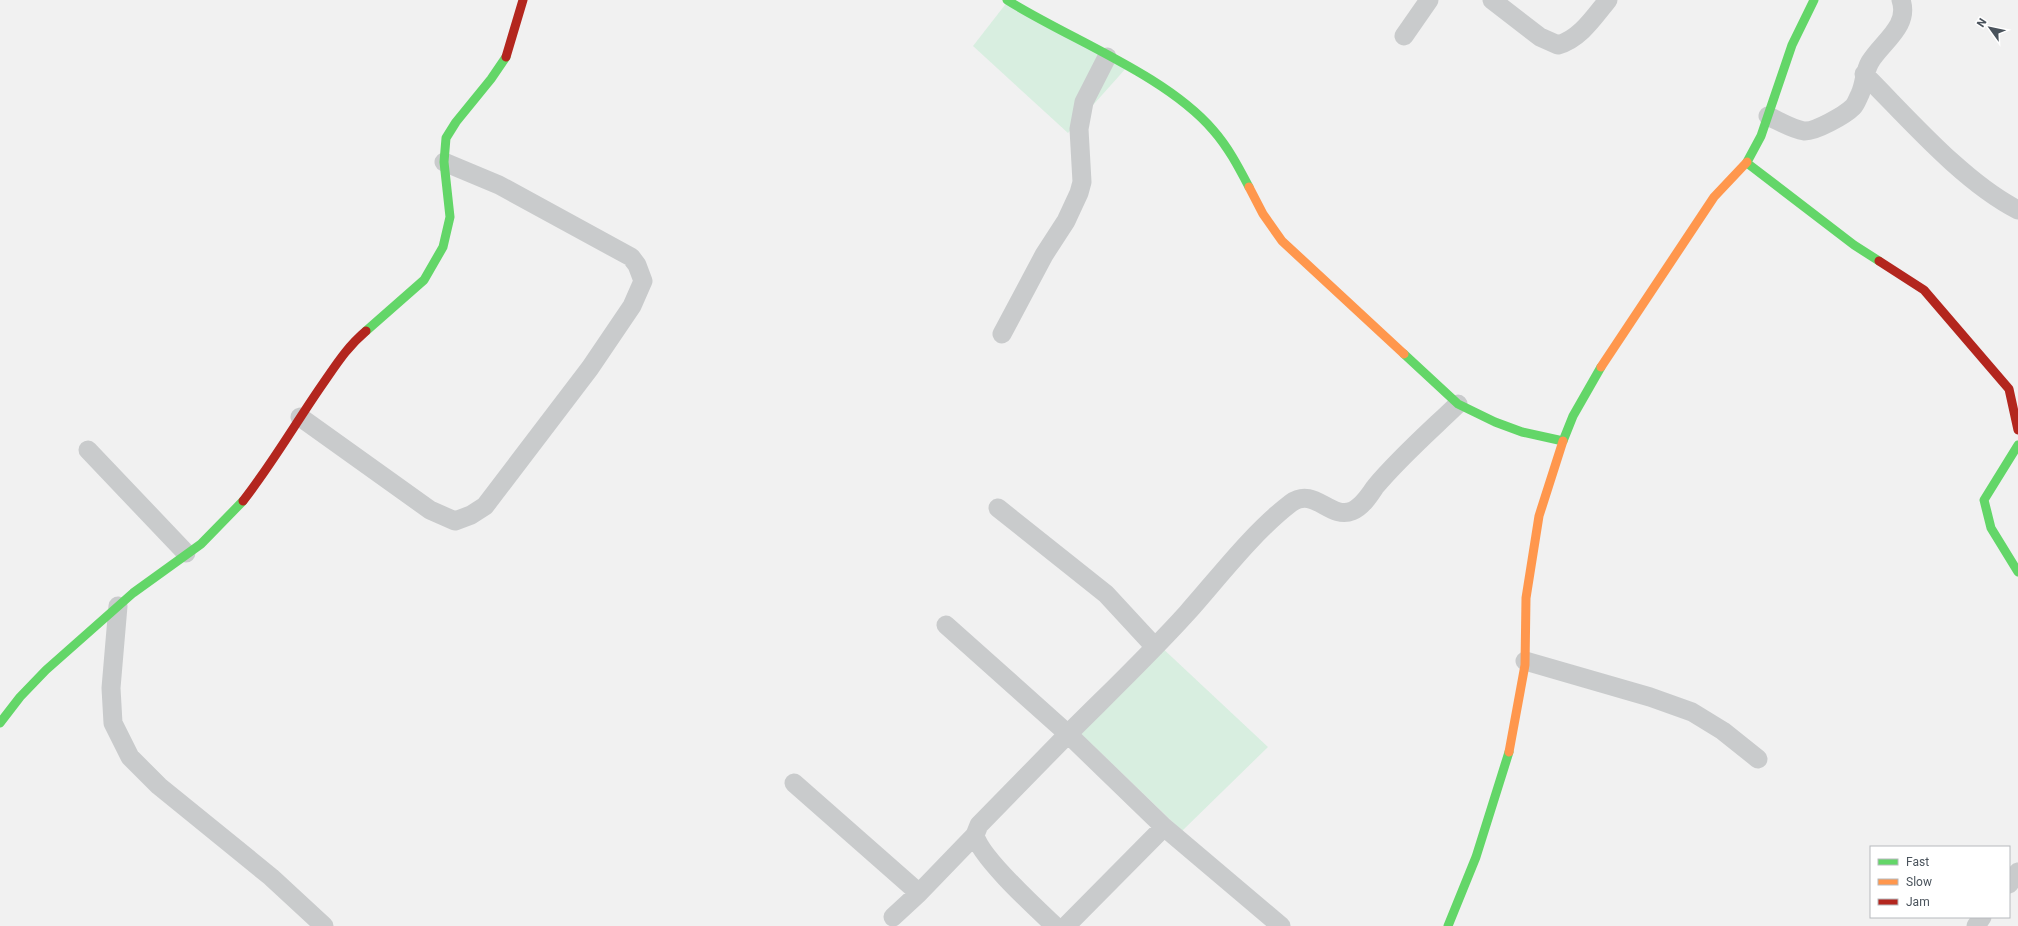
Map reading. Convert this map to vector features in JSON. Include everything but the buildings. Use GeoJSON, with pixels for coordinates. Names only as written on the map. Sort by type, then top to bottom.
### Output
{"type":"FeatureCollection","features":[{"type":"Feature","properties":{"kind":"street"},"geometry":{"type":"LineString","coordinates":[[0,723],[34,681],[118,606],[186,553],[201,544],[238,508],[265,473],[300,417],[350,345],[424,280],[443,247],[450,217],[444,162],[446,138],[456,122],[506,58],[523,0]]}},
{"type":"Feature","properties":{"kind":"street"},"geometry":{"type":"LineString","coordinates":[[1006,0],[1107,57],[1128,66],[1150,79],[1175,97],[1211,128],[1241,169],[1270,227],[1282,241],[1458,404],[1495,422],[1522,432],[1563,441]]}},
{"type":"Feature","properties":{"kind":"street"},"geometry":{"type":"LineString","coordinates":[[1404,36],[1429,0]]}},
{"type":"Feature","properties":{"kind":"street"},"geometry":{"type":"LineString","coordinates":[[1492,0],[1540,38],[1558,45],[1574,37],[1586,27],[1608,0]]}},
{"type":"Feature","properties":{"kind":"street"},"geometry":{"type":"LineString","coordinates":[[1448,926],[1476,857],[1510,750],[1525,661],[1526,598],[1539,516],[1563,441],[1573,416],[1602,365],[1714,198],[1747,163],[1761,136],[1792,45],[1814,0]]}},
{"type":"Feature","properties":{"kind":"street"},"geometry":{"type":"LineString","coordinates":[[1768,116],[1796,129],[1806,131],[1817,128],[1853,107],[1861,93],[1864,74],[1875,55],[1897,29],[1904,9],[1901,0]]}},
{"type":"Feature","properties":{"kind":"street"},"geometry":{"type":"LineString","coordinates":[[1002,334],[1044,255],[1066,221],[1079,193],[1082,182],[1079,129],[1084,102],[1107,57]]}},
{"type":"Feature","properties":{"kind":"street"},"geometry":{"type":"LineString","coordinates":[[1864,74],[1955,164],[1986,189],[2018,210]]}},
{"type":"Feature","properties":{"kind":"street"},"geometry":{"type":"LineString","coordinates":[[300,417],[430,510],[455,521],[471,515],[484,506],[590,368],[632,306],[643,281],[637,265],[631,257],[499,185],[444,162]]}},
{"type":"Feature","properties":{"kind":"street"},"geometry":{"type":"LineString","coordinates":[[1747,163],[1854,245],[1924,290],[2009,389],[2018,430]]}},
{"type":"Feature","properties":{"kind":"street"},"geometry":{"type":"LineString","coordinates":[[892,918],[919,893],[975,835],[979,825],[1155,647],[1264,527],[1292,502],[1306,497],[1339,512],[1345,513],[1359,508],[1389,470],[1458,404]]}},
{"type":"Feature","properties":{"kind":"street"},"geometry":{"type":"LineString","coordinates":[[2018,445],[1984,500],[1991,528],[2018,572]]}},
{"type":"Feature","properties":{"kind":"street"},"geometry":{"type":"LineString","coordinates":[[88,450],[186,553]]}},
{"type":"Feature","properties":{"kind":"street"},"geometry":{"type":"LineString","coordinates":[[998,508],[1106,594],[1155,647]]}},
{"type":"Feature","properties":{"kind":"street"},"geometry":{"type":"LineString","coordinates":[[118,606],[111,688],[113,723],[130,757],[159,786],[271,878],[324,926]]}},
{"type":"Feature","properties":{"kind":"street"},"geometry":{"type":"LineString","coordinates":[[946,625],[1068,734],[1164,826],[1281,926]]}},
{"type":"Feature","properties":{"kind":"street"},"geometry":{"type":"LineString","coordinates":[[1525,661],[1657,699],[1692,712],[1723,731],[1758,759]]}},
{"type":"Feature","properties":{"kind":"street"},"geometry":{"type":"LineString","coordinates":[[794,783],[919,893]]}},
{"type":"Feature","properties":{"kind":"street"},"geometry":{"type":"LineString","coordinates":[[1066,926],[1164,826]]}},
{"type":"Feature","properties":{"kind":"street"},"geometry":{"type":"LineString","coordinates":[[975,835],[980,846],[999,870],[1054,926]]}},
{"type":"Feature","properties":{"kind":"street"},"geometry":{"type":"LineString","coordinates":[[2010,883],[2018,872]]}},
{"type":"Feature","properties":{"kind":"green space"},"geometry":{"type":"Polygon","coordinates":[[[1008,1],[1128,66],[1068,133],[973,46],[1008,1]]]}},
{"type":"Feature","properties":{"kind":"green space"},"geometry":{"type":"Polygon","coordinates":[[[1158,644],[1268,747],[1182,831],[1074,727],[1158,644]]]}},
{"type":"Feature","properties":{"kind":"traffic: fast"},"geometry":{"type":"LineString","coordinates":[[1007,0],[1032,15],[1116,59],[1170,92],[1193,110],[1218,136],[1249,187]]}},
{"type":"Feature","properties":{"kind":"traffic: fast"},"geometry":{"type":"LineString","coordinates":[[1747,162],[1761,136],[1792,45],[1814,0]]}},
{"type":"Feature","properties":{"kind":"traffic: fast"},"geometry":{"type":"LineString","coordinates":[[366,331],[424,280],[443,247],[450,217],[444,162],[446,138],[456,122],[491,79],[506,57]]}},
{"type":"Feature","properties":{"kind":"traffic: fast"},"geometry":{"type":"LineString","coordinates":[[1747,163],[1854,245],[1879,261]]}},
{"type":"Feature","properties":{"kind":"traffic: fast"},"geometry":{"type":"LineString","coordinates":[[1404,354],[1458,404],[1495,422],[1522,432],[1563,441],[1573,416],[1601,367]]}},
{"type":"Feature","properties":{"kind":"traffic: fast"},"geometry":{"type":"LineString","coordinates":[[2018,445],[1984,500],[1991,528],[2018,572]]}},
{"type":"Feature","properties":{"kind":"traffic: fast"},"geometry":{"type":"LineString","coordinates":[[0,723],[20,697],[46,670],[133,593],[201,544],[243,501]]}},
{"type":"Feature","properties":{"kind":"traffic: fast"},"geometry":{"type":"LineString","coordinates":[[1448,926],[1476,857],[1509,752]]}},
{"type":"Feature","properties":{"kind":"traffic: slow"},"geometry":{"type":"LineString","coordinates":[[1601,367],[1714,197],[1747,162]]}},
{"type":"Feature","properties":{"kind":"traffic: slow"},"geometry":{"type":"LineString","coordinates":[[1249,187],[1263,214],[1282,241],[1404,354]]}},
{"type":"Feature","properties":{"kind":"traffic: slow"},"geometry":{"type":"LineString","coordinates":[[1509,752],[1525,665],[1526,598],[1539,516],[1563,441]]}},
{"type":"Feature","properties":{"kind":"traffic: jam"},"geometry":{"type":"LineString","coordinates":[[506,57],[523,0]]}},
{"type":"Feature","properties":{"kind":"traffic: jam"},"geometry":{"type":"LineString","coordinates":[[1879,261],[1924,290],[2009,389],[2018,430]]}},
{"type":"Feature","properties":{"kind":"traffic: jam"},"geometry":{"type":"LineString","coordinates":[[243,501],[264,473],[337,363],[353,343],[366,331]]}}]}
